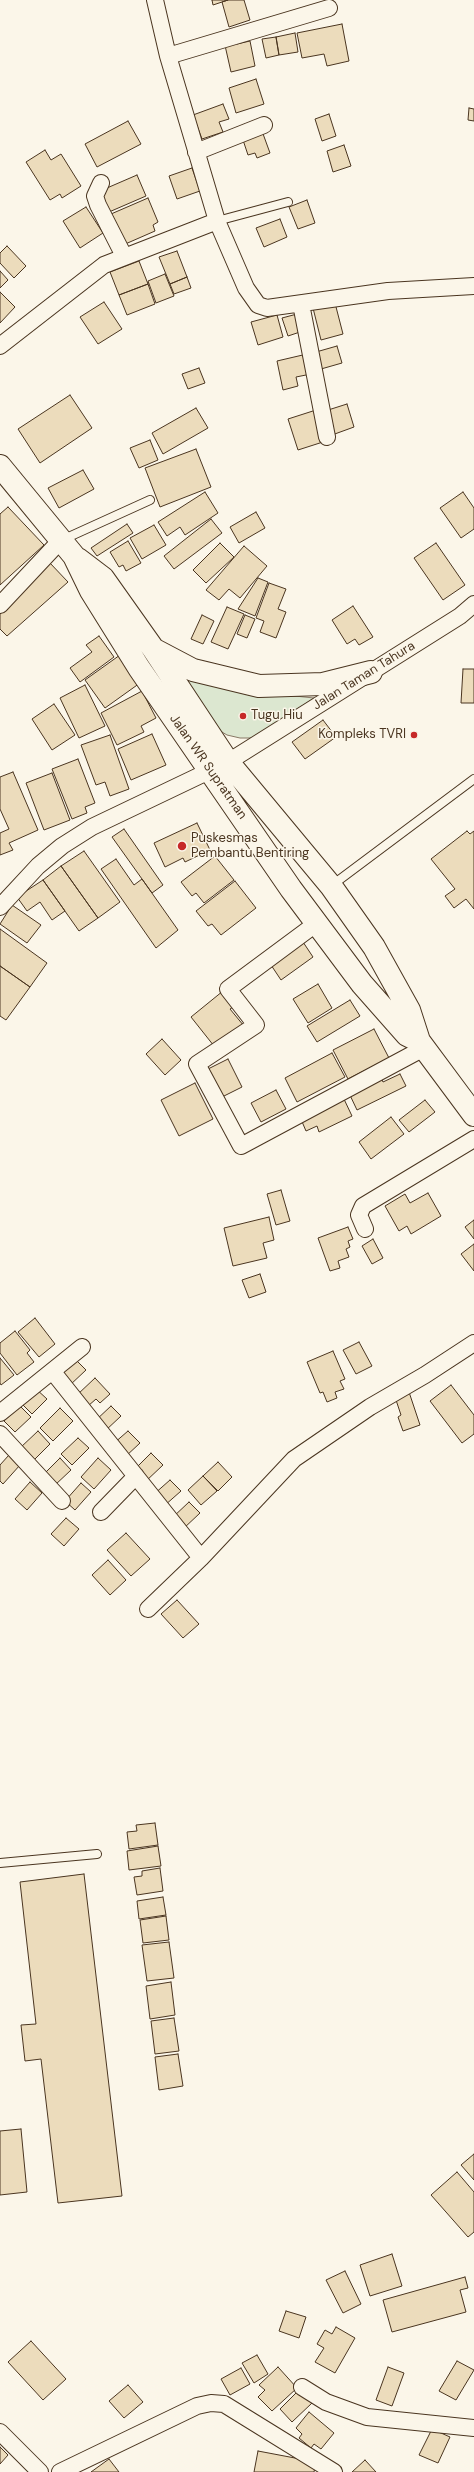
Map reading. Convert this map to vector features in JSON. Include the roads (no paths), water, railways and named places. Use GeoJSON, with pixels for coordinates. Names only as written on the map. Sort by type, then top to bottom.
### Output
{"type":"FeatureCollection","features":[{"type":"Feature","properties":{"kind":"highway","name":"Jalan WR Supratman"},"geometry":{"type":"LineString","coordinates":[[0,466],[68,548],[91,591],[135,662],[220,767],[317,923],[362,984],[398,1026],[407,1035],[422,1044],[474,1115]]}},
{"type":"Feature","properties":{"kind":"highway"},"geometry":{"type":"LineString","coordinates":[[68,548],[103,578],[154,650],[220,767],[330,886],[374,947],[409,1010],[422,1044]]}},
{"type":"Feature","properties":{"kind":"highway"},"geometry":{"type":"LineString","coordinates":[[154,650],[193,670],[258,686],[323,684],[371,672]]}},
{"type":"Feature","properties":{"kind":"street"},"geometry":{"type":"LineString","coordinates":[[155,0],[168,56],[217,221],[246,288],[258,305],[267,308],[388,291],[474,286]]}},
{"type":"Feature","properties":{"kind":"street"},"geometry":{"type":"LineString","coordinates":[[168,56],[330,8]]}},
{"type":"Feature","properties":{"kind":"street"},"geometry":{"type":"LineString","coordinates":[[196,152],[264,125]]}},
{"type":"Feature","properties":{"kind":"street"},"geometry":{"type":"LineString","coordinates":[[100,183],[95,196],[98,205],[124,256]]}},
{"type":"Feature","properties":{"kind":"street"},"geometry":{"type":"LineString","coordinates":[[0,346],[87,277],[124,256],[217,221]]}},
{"type":"Feature","properties":{"kind":"street"},"geometry":{"type":"LineString","coordinates":[[301,304],[327,437]]}},
{"type":"Feature","properties":{"kind":"street"},"geometry":{"type":"LineString","coordinates":[[0,605],[68,548]]}},
{"type":"Feature","properties":{"kind":"street","name":"Jalan Taman Tahura"},"geometry":{"type":"LineString","coordinates":[[0,907],[38,866],[62,846],[92,827],[220,767],[460,616],[474,604]]}},
{"type":"Feature","properties":{"kind":"street"},"geometry":{"type":"LineString","coordinates":[[317,923],[228,989],[256,1025],[196,1064],[241,1146],[422,1044]]}},
{"type":"Feature","properties":{"kind":"street"},"geometry":{"type":"LineString","coordinates":[[365,1229],[359,1215],[363,1206],[474,1140]]}},
{"type":"Feature","properties":{"kind":"street"},"geometry":{"type":"LineString","coordinates":[[148,1609],[201,1558],[294,1459],[370,1407],[425,1375],[474,1343]]}},
{"type":"Feature","properties":{"kind":"street"},"geometry":{"type":"LineString","coordinates":[[0,1412],[53,1372],[82,1347]]}},
{"type":"Feature","properties":{"kind":"street"},"geometry":{"type":"LineString","coordinates":[[53,1372],[201,1558]]}},
{"type":"Feature","properties":{"kind":"street"},"geometry":{"type":"LineString","coordinates":[[0,1434],[62,1501]]}},
{"type":"Feature","properties":{"kind":"street"},"geometry":{"type":"LineString","coordinates":[[101,1512],[136,1476]]}},
{"type":"Feature","properties":{"kind":"street"},"geometry":{"type":"LineString","coordinates":[[302,2387],[326,2402],[367,2417],[474,2428]]}},
{"type":"Feature","properties":{"kind":"street"},"geometry":{"type":"LineString","coordinates":[[60,2472],[197,2406],[212,2403],[224,2404],[334,2472]]}},
{"type":"Feature","properties":{"kind":"street"},"geometry":{"type":"LineString","coordinates":[[0,2432],[36,2469]]}},
{"type":"Feature","properties":{"kind":"lane"},"geometry":{"type":"LineString","coordinates":[[217,221],[288,202]]}},
{"type":"Feature","properties":{"kind":"lane"},"geometry":{"type":"LineString","coordinates":[[68,548],[150,500]]}},
{"type":"Feature","properties":{"kind":"lane"},"geometry":{"type":"LineString","coordinates":[[330,886],[436,809],[474,779]]}},
{"type":"Feature","properties":{"kind":"lane"},"geometry":{"type":"LineString","coordinates":[[0,1863],[97,1854]]}},
{"type":"Feature","properties":{"kind":"place","name":"Tugu Hiu"},"geometry":{"type":"Point","coordinates":[243,716]}},
{"type":"Feature","properties":{"kind":"place","name":"Kompleks TVRI"},"geometry":{"type":"Point","coordinates":[414,735]}},
{"type":"Feature","properties":{"kind":"place","name":"Puskesmas Pembantu Bentiring"},"geometry":{"type":"Point","coordinates":[182,846]}}]}
